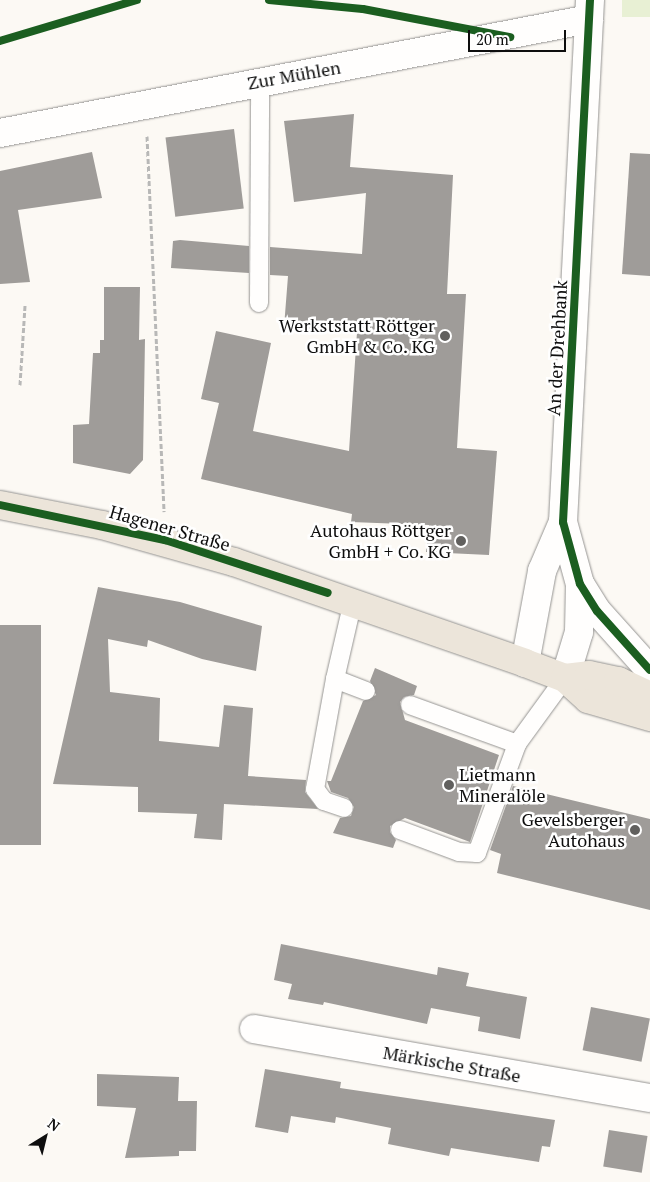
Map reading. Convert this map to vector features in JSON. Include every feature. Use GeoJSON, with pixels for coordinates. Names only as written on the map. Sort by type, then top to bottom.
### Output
{"type":"FeatureCollection","features":[{"type":"Feature","properties":{"kind":"main road","name":"Hagener Straße"},"geometry":{"type":"LineString","coordinates":[[0,505],[165,540],[353,602],[525,663],[565,678],[588,699],[650,717]]}},
{"type":"Feature","properties":{"kind":"main road","name":"Hagener Straße"},"geometry":{"type":"LineString","coordinates":[[565,678],[589,676],[609,679],[650,696]]}},
{"type":"Feature","properties":{"kind":"street","name":"Zur Mühlen"},"geometry":{"type":"LineString","coordinates":[[0,133],[146,105],[589,10]]}},
{"type":"Feature","properties":{"kind":"street","name":"An der Drehbank"},"geometry":{"type":"LineString","coordinates":[[565,678],[579,632],[580,584],[563,522],[589,10]]}},
{"type":"Feature","properties":{"kind":"street","name":"An der Drehbank"},"geometry":{"type":"LineString","coordinates":[[525,663],[542,571],[563,522]]}},
{"type":"Feature","properties":{"kind":"street","name":"An der Drehbank"},"geometry":{"type":"LineString","coordinates":[[580,584],[597,611],[650,670]]}},
{"type":"Feature","properties":{"kind":"street","name":"Märkische Straße"},"geometry":{"type":"LineString","coordinates":[[254,1029],[650,1098]]}},
{"type":"Feature","properties":{"kind":"lane"},"geometry":{"type":"LineString","coordinates":[[259,303],[260,80]]}},
{"type":"Feature","properties":{"kind":"lane"},"geometry":{"type":"LineString","coordinates":[[344,808],[324,801],[315,789],[314,775],[353,602]]}},
{"type":"Feature","properties":{"kind":"lane"},"geometry":{"type":"LineString","coordinates":[[400,830],[459,852],[477,853],[517,744],[565,678]]}},
{"type":"Feature","properties":{"kind":"lane"},"geometry":{"type":"LineString","coordinates":[[335,679],[366,691]]}},
{"type":"Feature","properties":{"kind":"lane"},"geometry":{"type":"LineString","coordinates":[[410,705],[517,744]]}},
{"type":"Feature","properties":{"kind":"path"},"geometry":{"type":"LineString","coordinates":[[146,105],[165,540]]}},
{"type":"Feature","properties":{"kind":"path"},"geometry":{"type":"LineString","coordinates":[[20,384],[25,305]]}},
{"type":"Feature","properties":{"kind":"green space"},"geometry":{"type":"Polygon","coordinates":[[[622,0],[650,0],[650,17],[622,17],[622,0]]]}},
{"type":"Feature","properties":{"kind":"building"},"geometry":{"type":"Polygon","coordinates":[[[354,114],[350,167],[453,175],[447,294],[466,294],[457,448],[497,451],[489,555],[426,552],[429,525],[351,522],[352,514],[201,479],[219,403],[201,399],[216,331],[271,343],[253,431],[349,451],[357,332],[284,327],[288,276],[270,275],[270,247],[362,254],[366,193],[294,202],[284,121],[354,114]]]}},
{"type":"Feature","properties":{"kind":"building"},"geometry":{"type":"Polygon","coordinates":[[[234,129],[244,208],[175,217],[166,137],[234,129]]]}},
{"type":"Feature","properties":{"kind":"building"},"geometry":{"type":"Polygon","coordinates":[[[92,152],[102,198],[18,210],[30,282],[0,284],[0,171],[92,152]]]}},
{"type":"Feature","properties":{"kind":"building"},"geometry":{"type":"Polygon","coordinates":[[[630,153],[650,154],[650,276],[622,274],[630,153]]]}},
{"type":"Feature","properties":{"kind":"building"},"geometry":{"type":"Polygon","coordinates":[[[173,241],[249,246],[249,273],[171,268],[173,241]]]}},
{"type":"Feature","properties":{"kind":"building"},"geometry":{"type":"Polygon","coordinates":[[[104,287],[140,287],[139,340],[145,339],[143,460],[130,474],[73,463],[73,425],[89,424],[93,353],[100,353],[100,340],[104,340],[104,287]]]}},
{"type":"Feature","properties":{"kind":"building"},"geometry":{"type":"Polygon","coordinates":[[[98,587],[180,602],[262,626],[256,671],[202,659],[148,640],[147,647],[108,639],[110,692],[160,698],[159,741],[219,747],[224,705],[253,708],[248,776],[306,780],[305,792],[318,809],[224,804],[222,840],[194,838],[197,814],[138,812],[138,787],[53,784],[98,587]]]}},
{"type":"Feature","properties":{"kind":"building"},"geometry":{"type":"Polygon","coordinates":[[[0,625],[41,625],[41,845],[0,845],[0,625]]]}},
{"type":"Feature","properties":{"kind":"building"},"geometry":{"type":"Polygon","coordinates":[[[375,668],[417,686],[414,695],[404,697],[400,702],[405,720],[499,755],[470,842],[405,818],[390,826],[390,832],[396,840],[393,848],[333,833],[340,818],[351,816],[354,807],[348,798],[331,792],[327,781],[331,781],[363,701],[376,695],[370,681],[375,668]]]}},
{"type":"Feature","properties":{"kind":"building"},"geometry":{"type":"Polygon","coordinates":[[[513,786],[650,819],[650,910],[497,873],[501,854],[490,850],[513,786]]]}},
{"type":"Feature","properties":{"kind":"building"},"geometry":{"type":"Polygon","coordinates":[[[281,944],[437,975],[438,967],[469,973],[466,986],[527,997],[520,1039],[478,1031],[480,1017],[431,1008],[427,1024],[324,1002],[323,1005],[288,999],[292,984],[274,980],[281,944]]]}},
{"type":"Feature","properties":{"kind":"building"},"geometry":{"type":"Polygon","coordinates":[[[591,1007],[650,1018],[642,1062],[583,1050],[591,1007]]]}},
{"type":"Feature","properties":{"kind":"building"},"geometry":{"type":"Polygon","coordinates":[[[265,1069],[341,1082],[340,1088],[555,1120],[550,1147],[542,1146],[539,1162],[451,1148],[449,1156],[388,1144],[391,1128],[336,1117],[335,1123],[291,1116],[288,1133],[255,1127],[265,1069]]]}},
{"type":"Feature","properties":{"kind":"building"},"geometry":{"type":"Polygon","coordinates":[[[97,1074],[179,1077],[178,1101],[197,1101],[196,1151],[179,1151],[179,1156],[125,1158],[136,1108],[97,1106],[97,1074]]]}},
{"type":"Feature","properties":{"kind":"building"},"geometry":{"type":"Polygon","coordinates":[[[609,1130],[648,1136],[642,1173],[603,1167],[609,1130]]]}},
{"type":"Feature","properties":{"kind":"cycle path"},"geometry":{"type":"LineString","coordinates":[[0,41],[137,0]]}},
{"type":"Feature","properties":{"kind":"cycle path"},"geometry":{"type":"LineString","coordinates":[[269,0],[363,9],[510,37]]}},
{"type":"Feature","properties":{"kind":"cycle path"},"geometry":{"type":"LineString","coordinates":[[590,0],[563,522],[580,584],[597,611],[650,670]]}},
{"type":"Feature","properties":{"kind":"cycle path"},"geometry":{"type":"LineString","coordinates":[[0,505],[165,540],[328,593]]}},
{"type":"Feature","properties":{"kind":"place","name":"Werkststatt Röttger GmbH & Co. KG"},"geometry":{"type":"Point","coordinates":[445,336]}},
{"type":"Feature","properties":{"kind":"place","name":"Autohaus Röttger GmbH + Co. KG"},"geometry":{"type":"Point","coordinates":[461,541]}},
{"type":"Feature","properties":{"kind":"place","name":"Lietmann Mineralöle"},"geometry":{"type":"Point","coordinates":[449,785]}},
{"type":"Feature","properties":{"kind":"place","name":"Gevelsberger Autohaus"},"geometry":{"type":"Point","coordinates":[635,830]}}]}
